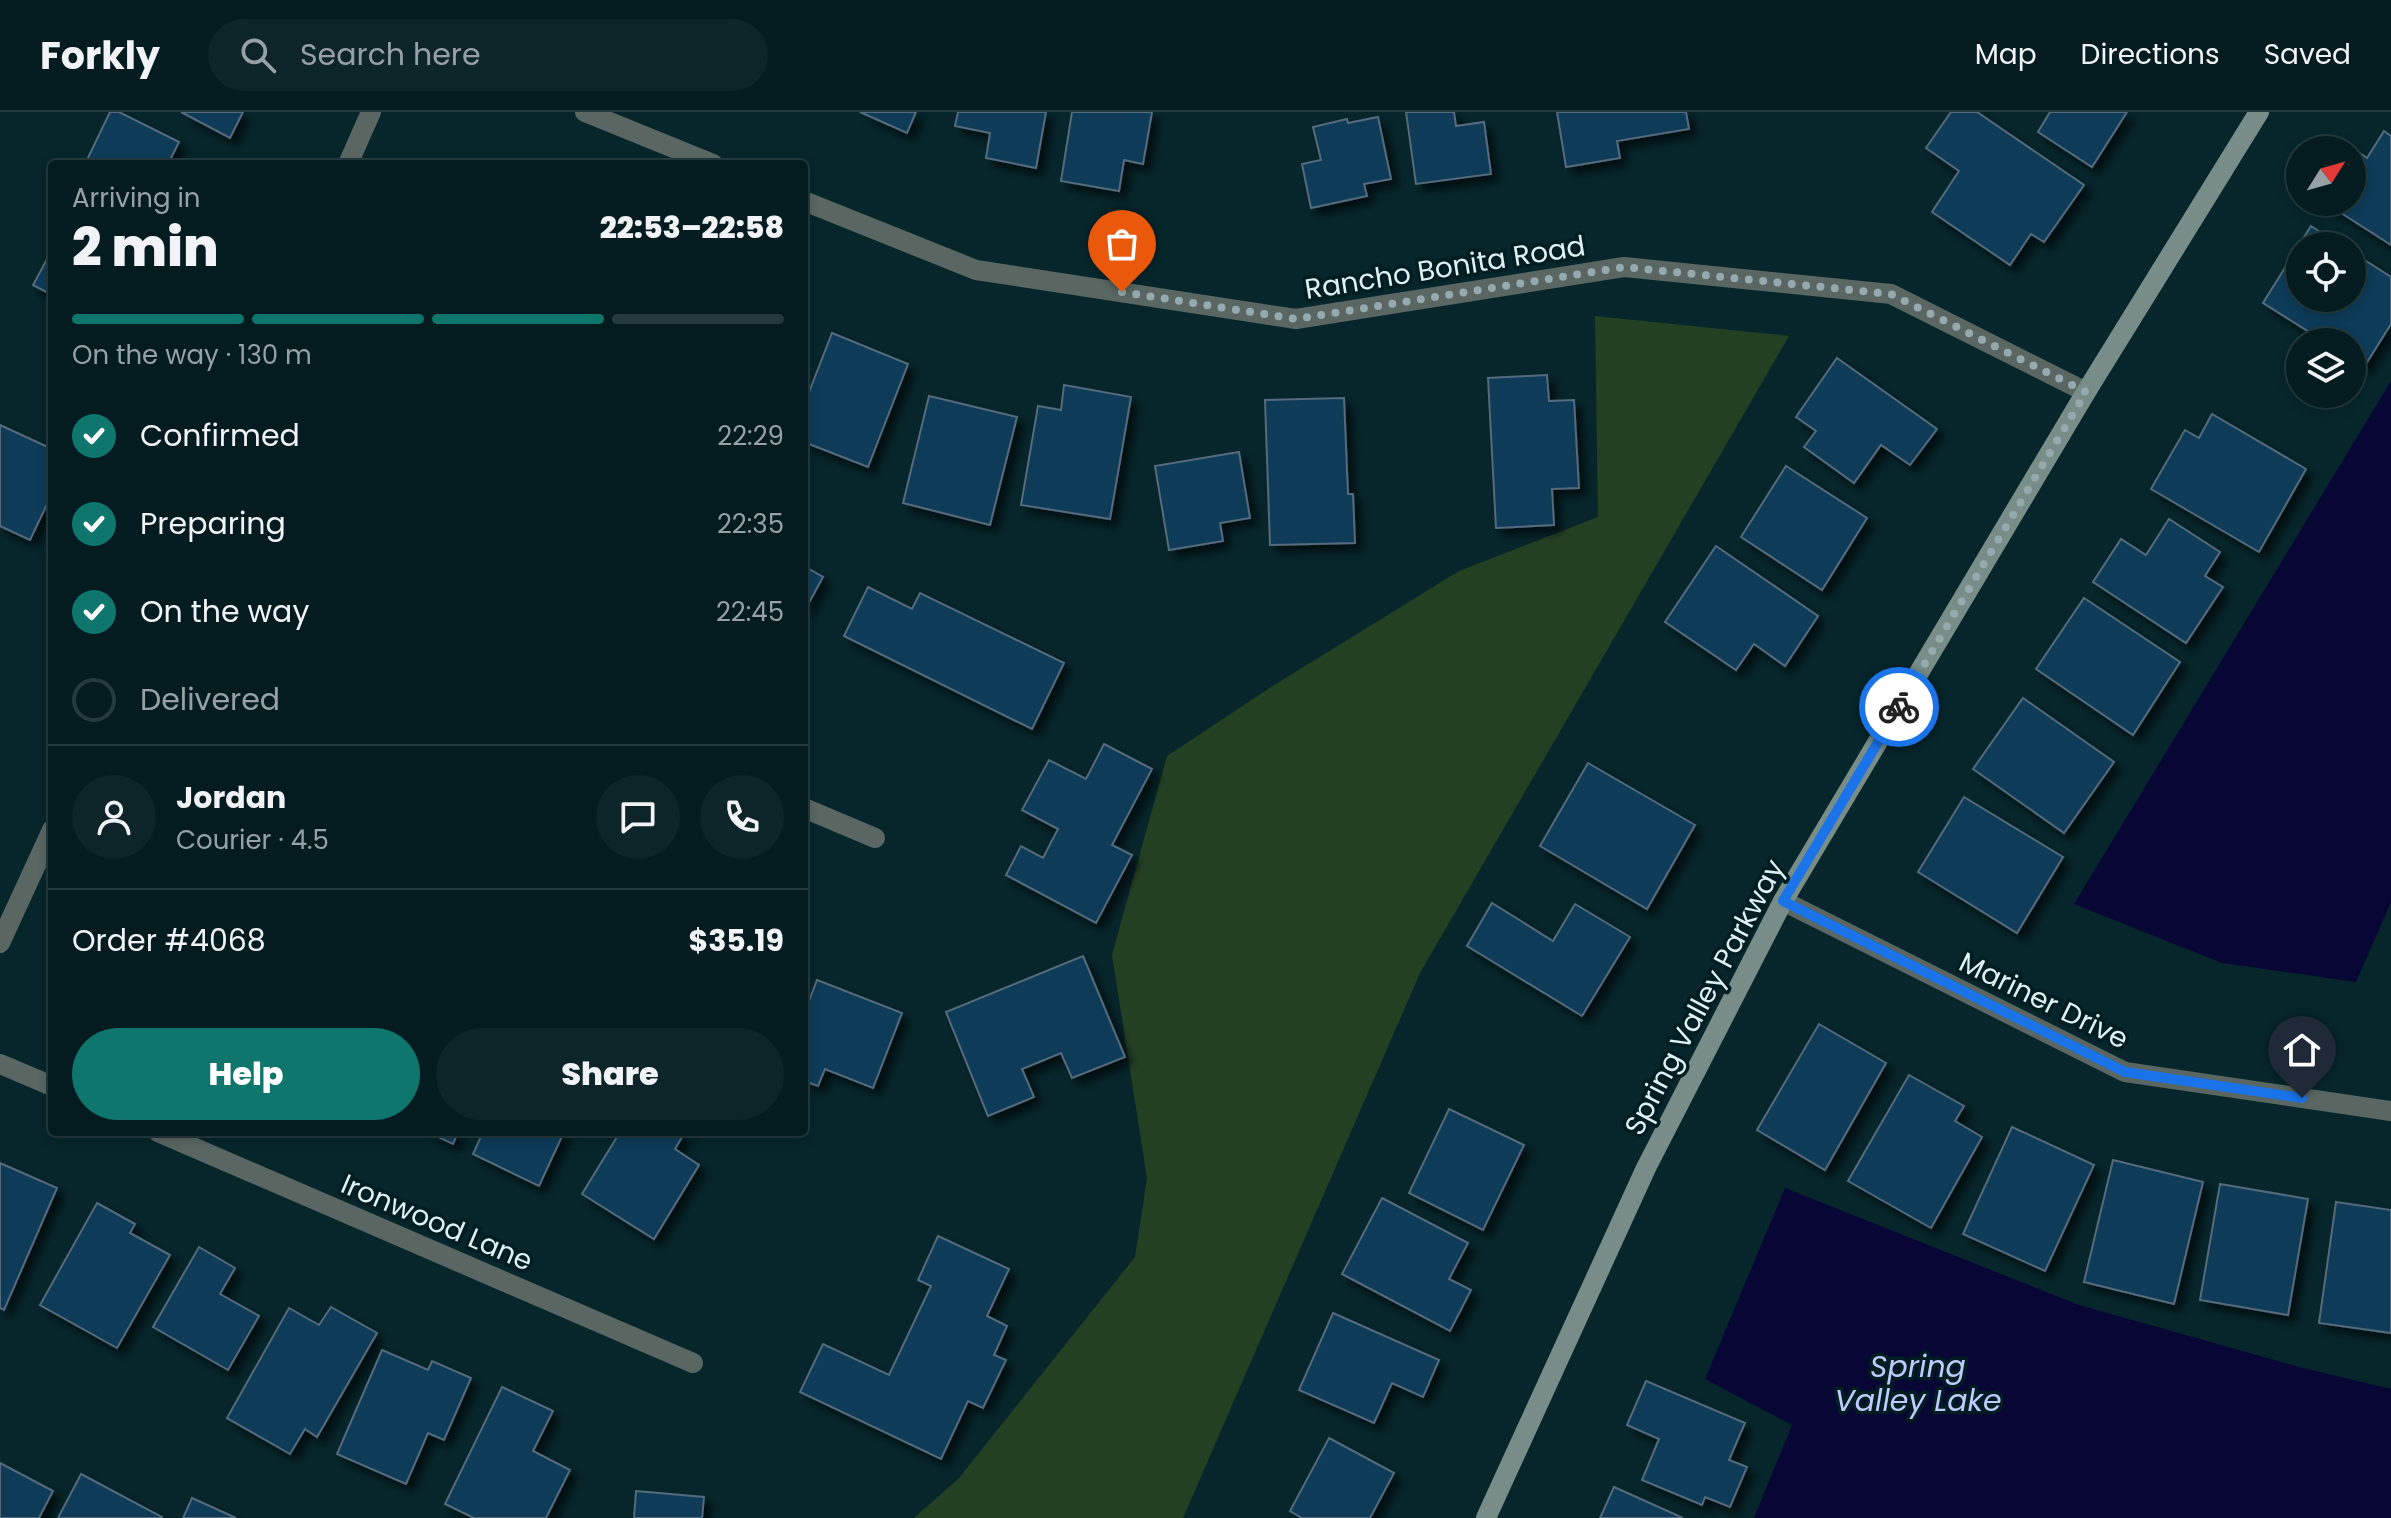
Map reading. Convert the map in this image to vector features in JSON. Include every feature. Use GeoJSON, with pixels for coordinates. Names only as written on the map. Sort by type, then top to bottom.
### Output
{"type":"FeatureCollection","features":[{"type":"Feature","properties":{"kind":"street"},"geometry":{"type":"LineString","coordinates":[[350,160],[371,112]]}},
{"type":"Feature","properties":{"kind":"street"},"geometry":{"type":"LineString","coordinates":[[585,112],[703,160]]}},
{"type":"Feature","properties":{"kind":"street","name":"Spring Valley Parkway"},"geometry":{"type":"LineString","coordinates":[[1486,1518],[1646,1168],[1783,901],[2086,392],[2259,112]]}},
{"type":"Feature","properties":{"kind":"street","name":"Rancho Bonita Road"},"geometry":{"type":"LineString","coordinates":[[808,203],[976,270],[1296,319],[1624,267],[1891,294],[2086,392]]}},
{"type":"Feature","properties":{"kind":"street"},"geometry":{"type":"LineString","coordinates":[[808,810],[875,838]]}},
{"type":"Feature","properties":{"kind":"street"},"geometry":{"type":"LineString","coordinates":[[0,943],[48,839]]}},
{"type":"Feature","properties":{"kind":"street","name":"Mariner Drive"},"geometry":{"type":"LineString","coordinates":[[1783,901],[2125,1072],[2391,1111]]}},
{"type":"Feature","properties":{"kind":"street"},"geometry":{"type":"LineString","coordinates":[[0,1064],[48,1084]]}},
{"type":"Feature","properties":{"kind":"street","name":"Ironwood Lane"},"geometry":{"type":"LineString","coordinates":[[167,1136],[693,1363]]}},
{"type":"Feature","properties":{"kind":"green space"},"geometry":{"type":"Polygon","coordinates":[[[1595,316],[1789,336],[1420,973],[1183,1518],[914,1518],[959,1478],[1135,1257],[1147,1178],[1112,955],[1167,756],[1271,687],[1459,571],[1598,517],[1595,316]]]}},
{"type":"Feature","properties":{"kind":"water"},"geometry":{"type":"Polygon","coordinates":[[[2391,381],[2391,902],[2356,982],[2222,963],[2074,904],[2391,381]]]}},
{"type":"Feature","properties":{"kind":"water","name":"Spring Valley Lake"},"geometry":{"type":"Polygon","coordinates":[[[1785,1188],[2079,1305],[2303,1368],[2391,1389],[2391,1518],[1754,1518],[1792,1425],[1705,1379],[1785,1188]]]}},
{"type":"Feature","properties":{"kind":"building"},"geometry":{"type":"Polygon","coordinates":[[[110,112],[119,112],[179,142],[170,160],[87,160],[110,112]]]}},
{"type":"Feature","properties":{"kind":"building"},"geometry":{"type":"Polygon","coordinates":[[[181,112],[243,112],[230,138],[181,112]]]}},
{"type":"Feature","properties":{"kind":"building"},"geometry":{"type":"Polygon","coordinates":[[[860,112],[916,112],[907,133],[860,112]]]}},
{"type":"Feature","properties":{"kind":"building"},"geometry":{"type":"Polygon","coordinates":[[[958,112],[1046,112],[1036,168],[986,158],[990,133],[955,126],[958,112]]]}},
{"type":"Feature","properties":{"kind":"building"},"geometry":{"type":"Polygon","coordinates":[[[1072,112],[1152,112],[1143,164],[1124,160],[1119,191],[1061,181],[1072,112]]]}},
{"type":"Feature","properties":{"kind":"building"},"geometry":{"type":"Polygon","coordinates":[[[1406,112],[1454,112],[1456,126],[1484,122],[1491,174],[1416,184],[1406,112]]]}},
{"type":"Feature","properties":{"kind":"building"},"geometry":{"type":"Polygon","coordinates":[[[1557,112],[1686,112],[1689,129],[1617,141],[1620,158],[1566,167],[1557,112]]]}},
{"type":"Feature","properties":{"kind":"building"},"geometry":{"type":"Polygon","coordinates":[[[1951,112],[1977,112],[2084,185],[2044,242],[2031,234],[2010,265],[1932,212],[1959,171],[1926,148],[1951,112]]]}},
{"type":"Feature","properties":{"kind":"building"},"geometry":{"type":"Polygon","coordinates":[[[2050,112],[2127,112],[2092,167],[2038,132],[2050,112]]]}},
{"type":"Feature","properties":{"kind":"building"},"geometry":{"type":"Polygon","coordinates":[[[1378,117],[1391,179],[1364,184],[1367,196],[1311,208],[1302,164],[1321,160],[1313,127],[1347,119],[1348,123],[1378,117]]]}},
{"type":"Feature","properties":{"kind":"building"},"geometry":{"type":"Polygon","coordinates":[[[2384,131],[2391,136],[2391,245],[2346,216],[2366,216],[2367,158],[2384,131]]]}},
{"type":"Feature","properties":{"kind":"building"},"geometry":{"type":"Polygon","coordinates":[[[48,257],[48,293],[33,285],[48,257]]]}},
{"type":"Feature","properties":{"kind":"building"},"geometry":{"type":"Polygon","coordinates":[[[2366,261],[2391,277],[2391,324],[2366,364],[2366,328],[2303,328],[2263,303],[2286,266],[2286,312],[2366,312],[2366,261]]]}},
{"type":"Feature","properties":{"kind":"building"},"geometry":{"type":"Polygon","coordinates":[[[832,333],[908,364],[868,467],[808,444],[808,395],[832,333]]]}},
{"type":"Feature","properties":{"kind":"building"},"geometry":{"type":"Polygon","coordinates":[[[1837,358],[1937,429],[1910,465],[1881,445],[1854,483],[1804,447],[1816,431],[1796,417],[1837,358]]]}},
{"type":"Feature","properties":{"kind":"building"},"geometry":{"type":"Polygon","coordinates":[[[1547,375],[1549,401],[1574,400],[1579,488],[1552,489],[1554,525],[1496,528],[1488,378],[1547,375]]]}},
{"type":"Feature","properties":{"kind":"building"},"geometry":{"type":"Polygon","coordinates":[[[1064,385],[1131,397],[1110,519],[1021,505],[1038,406],[1061,410],[1064,385]]]}},
{"type":"Feature","properties":{"kind":"building"},"geometry":{"type":"Polygon","coordinates":[[[929,396],[1017,417],[990,525],[903,503],[929,396]]]}},
{"type":"Feature","properties":{"kind":"building"},"geometry":{"type":"Polygon","coordinates":[[[1344,398],[1348,494],[1353,494],[1355,543],[1270,545],[1265,400],[1344,398]]]}},
{"type":"Feature","properties":{"kind":"building"},"geometry":{"type":"Polygon","coordinates":[[[2212,414],[2306,469],[2259,552],[2151,489],[2185,430],[2199,438],[2212,414]]]}},
{"type":"Feature","properties":{"kind":"building"},"geometry":{"type":"Polygon","coordinates":[[[0,425],[48,447],[48,502],[30,540],[0,526],[0,425]]]}},
{"type":"Feature","properties":{"kind":"building"},"geometry":{"type":"Polygon","coordinates":[[[1239,452],[1250,518],[1220,523],[1223,541],[1169,550],[1155,466],[1239,452]]]}},
{"type":"Feature","properties":{"kind":"building"},"geometry":{"type":"Polygon","coordinates":[[[1786,466],[1867,518],[1822,590],[1741,537],[1786,466]]]}},
{"type":"Feature","properties":{"kind":"building"},"geometry":{"type":"Polygon","coordinates":[[[2169,519],[2220,552],[2205,576],[2223,587],[2186,643],[2093,582],[2121,539],[2146,555],[2169,519]]]}},
{"type":"Feature","properties":{"kind":"building"},"geometry":{"type":"Polygon","coordinates":[[[1716,546],[1818,616],[1785,666],[1754,644],[1736,670],[1665,622],[1716,546]]]}},
{"type":"Feature","properties":{"kind":"building"},"geometry":{"type":"Polygon","coordinates":[[[808,568],[823,577],[808,605],[808,568]]]}},
{"type":"Feature","properties":{"kind":"building"},"geometry":{"type":"Polygon","coordinates":[[[868,587],[912,609],[920,593],[1064,663],[1032,729],[844,636],[868,587]]]}},
{"type":"Feature","properties":{"kind":"building"},"geometry":{"type":"Polygon","coordinates":[[[2084,598],[2180,662],[2133,735],[2036,669],[2084,598]]]}},
{"type":"Feature","properties":{"kind":"building"},"geometry":{"type":"Polygon","coordinates":[[[2023,698],[2114,762],[2064,833],[1973,769],[2023,698]]]}},
{"type":"Feature","properties":{"kind":"building"},"geometry":{"type":"Polygon","coordinates":[[[1104,744],[1152,769],[1112,845],[1132,855],[1096,923],[1006,875],[1021,846],[1043,858],[1058,829],[1022,810],[1049,760],[1086,779],[1104,744]]]}},
{"type":"Feature","properties":{"kind":"building"},"geometry":{"type":"Polygon","coordinates":[[[1588,763],[1695,825],[1647,909],[1540,846],[1588,763]]]}},
{"type":"Feature","properties":{"kind":"building"},"geometry":{"type":"Polygon","coordinates":[[[1964,797],[2063,857],[2017,933],[1918,872],[1964,797]]]}},
{"type":"Feature","properties":{"kind":"building"},"geometry":{"type":"Polygon","coordinates":[[[1492,903],[1553,941],[1575,904],[1630,937],[1582,1016],[1467,946],[1492,903]]]}},
{"type":"Feature","properties":{"kind":"building"},"geometry":{"type":"Polygon","coordinates":[[[1083,956],[1125,1057],[1072,1078],[1061,1053],[1022,1069],[1034,1097],[988,1116],[946,1012],[1083,956]]]}},
{"type":"Feature","properties":{"kind":"building"},"geometry":{"type":"Polygon","coordinates":[[[817,980],[902,1013],[873,1088],[825,1069],[818,1086],[808,1082],[808,1004],[817,980]]]}},
{"type":"Feature","properties":{"kind":"building"},"geometry":{"type":"Polygon","coordinates":[[[1819,1024],[1886,1063],[1825,1170],[1757,1130],[1819,1024]]]}},
{"type":"Feature","properties":{"kind":"building"},"geometry":{"type":"Polygon","coordinates":[[[1909,1075],[1964,1106],[1955,1121],[1982,1137],[1931,1228],[1848,1181],[1909,1075]]]}},
{"type":"Feature","properties":{"kind":"building"},"geometry":{"type":"Polygon","coordinates":[[[1449,1109],[1524,1145],[1483,1230],[1409,1193],[1449,1109]]]}},
{"type":"Feature","properties":{"kind":"building"},"geometry":{"type":"Polygon","coordinates":[[[2012,1127],[2094,1165],[2045,1271],[1963,1234],[2012,1127]]]}},
{"type":"Feature","properties":{"kind":"building"},"geometry":{"type":"Polygon","coordinates":[[[436,1136],[456,1136],[453,1144],[436,1136]]]}},
{"type":"Feature","properties":{"kind":"building"},"geometry":{"type":"Polygon","coordinates":[[[481,1136],[562,1136],[539,1186],[473,1154],[481,1136]]]}},
{"type":"Feature","properties":{"kind":"building"},"geometry":{"type":"Polygon","coordinates":[[[618,1136],[683,1136],[675,1149],[699,1165],[654,1239],[582,1194],[618,1136]]]}},
{"type":"Feature","properties":{"kind":"building"},"geometry":{"type":"Polygon","coordinates":[[[2113,1160],[2203,1182],[2174,1304],[2084,1282],[2113,1160]]]}},
{"type":"Feature","properties":{"kind":"building"},"geometry":{"type":"Polygon","coordinates":[[[0,1163],[57,1188],[4,1310],[0,1308],[0,1163]]]}},
{"type":"Feature","properties":{"kind":"building"},"geometry":{"type":"Polygon","coordinates":[[[2220,1184],[2308,1199],[2288,1315],[2200,1300],[2220,1184]]]}},
{"type":"Feature","properties":{"kind":"building"},"geometry":{"type":"Polygon","coordinates":[[[1382,1198],[1468,1243],[1449,1279],[1471,1290],[1450,1331],[1342,1274],[1382,1198]]]}},
{"type":"Feature","properties":{"kind":"building"},"geometry":{"type":"Polygon","coordinates":[[[2336,1202],[2391,1210],[2391,1333],[2319,1323],[2336,1202]]]}},
{"type":"Feature","properties":{"kind":"building"},"geometry":{"type":"Polygon","coordinates":[[[97,1203],[135,1224],[130,1233],[170,1255],[117,1348],[40,1305],[97,1203]]]}},
{"type":"Feature","properties":{"kind":"building"},"geometry":{"type":"Polygon","coordinates":[[[938,1236],[1009,1269],[987,1316],[1007,1326],[994,1355],[1006,1360],[983,1408],[968,1401],[941,1459],[800,1392],[823,1344],[889,1375],[931,1286],[918,1280],[938,1236]]]}},
{"type":"Feature","properties":{"kind":"building"},"geometry":{"type":"Polygon","coordinates":[[[199,1247],[235,1268],[220,1294],[259,1316],[228,1370],[153,1327],[199,1247]]]}},
{"type":"Feature","properties":{"kind":"building"},"geometry":{"type":"Polygon","coordinates":[[[331,1307],[377,1333],[317,1437],[305,1429],[290,1454],[227,1418],[289,1308],[319,1325],[331,1307]]]}},
{"type":"Feature","properties":{"kind":"building"},"geometry":{"type":"Polygon","coordinates":[[[1333,1313],[1439,1360],[1423,1397],[1392,1383],[1374,1423],[1299,1390],[1333,1313]]]}},
{"type":"Feature","properties":{"kind":"building"},"geometry":{"type":"Polygon","coordinates":[[[382,1350],[428,1370],[432,1361],[471,1378],[444,1440],[428,1433],[406,1484],[337,1454],[382,1350]]]}},
{"type":"Feature","properties":{"kind":"building"},"geometry":{"type":"Polygon","coordinates":[[[1646,1381],[1745,1423],[1729,1460],[1747,1467],[1730,1507],[1705,1497],[1702,1505],[1642,1480],[1659,1439],[1627,1425],[1646,1381]]]}},
{"type":"Feature","properties":{"kind":"building"},"geometry":{"type":"Polygon","coordinates":[[[502,1387],[553,1411],[533,1451],[570,1470],[546,1518],[474,1518],[445,1504],[502,1387]]]}},
{"type":"Feature","properties":{"kind":"building"},"geometry":{"type":"Polygon","coordinates":[[[1329,1438],[1394,1473],[1370,1518],[1302,1518],[1290,1511],[1329,1438]]]}},
{"type":"Feature","properties":{"kind":"building"},"geometry":{"type":"Polygon","coordinates":[[[0,1463],[53,1491],[39,1518],[0,1518],[0,1463]]]}},
{"type":"Feature","properties":{"kind":"building"},"geometry":{"type":"Polygon","coordinates":[[[81,1474],[162,1517],[162,1518],[58,1518],[81,1474]]]}},
{"type":"Feature","properties":{"kind":"building"},"geometry":{"type":"Polygon","coordinates":[[[1614,1487],[1683,1518],[1600,1518],[1614,1487]]]}},
{"type":"Feature","properties":{"kind":"building"},"geometry":{"type":"Polygon","coordinates":[[[636,1491],[704,1497],[702,1518],[634,1518],[636,1491]]]}},
{"type":"Feature","properties":{"kind":"building"},"geometry":{"type":"Polygon","coordinates":[[[192,1498],[236,1518],[183,1518],[192,1498]]]}},
{"type":"Feature","properties":{"kind":"way so far"},"geometry":{"type":"LineString","coordinates":[[1122,292],[1296,319],[1624,267],[1891,294],[2086,392],[1899,707]]}},
{"type":"Feature","properties":{"kind":"route"},"geometry":{"type":"LineString","coordinates":[[1899,707],[1783,901],[2125,1072],[2302,1098]]}}]}
